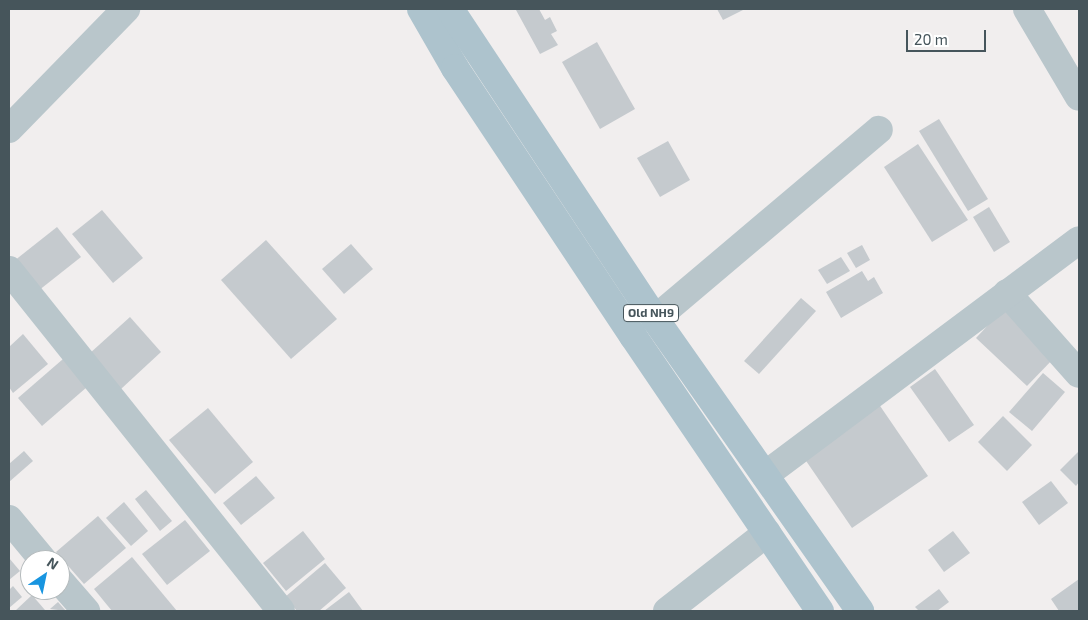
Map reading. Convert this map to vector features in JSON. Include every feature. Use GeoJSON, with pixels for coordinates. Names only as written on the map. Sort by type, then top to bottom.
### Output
{"type":"FeatureCollection","features":[{"type":"Feature","properties":{"kind":"main road","name":"Old NH9"},"geometry":{"type":"LineString","coordinates":[[421,9],[456,68],[820,611]]}},
{"type":"Feature","properties":{"kind":"main road","name":"Old NH9"},"geometry":{"type":"LineString","coordinates":[[450,9],[655,319],[860,611]]}},
{"type":"Feature","properties":{"kind":"street"},"geometry":{"type":"LineString","coordinates":[[1027,9],[1079,97]]}},
{"type":"Feature","properties":{"kind":"street"},"geometry":{"type":"LineString","coordinates":[[9,129],[121,10]]}},
{"type":"Feature","properties":{"kind":"street"},"geometry":{"type":"LineString","coordinates":[[655,319],[879,130]]}},
{"type":"Feature","properties":{"kind":"street"},"geometry":{"type":"LineString","coordinates":[[765,475],[1079,240]]}},
{"type":"Feature","properties":{"kind":"street"},"geometry":{"type":"LineString","coordinates":[[9,270],[281,611]]}},
{"type":"Feature","properties":{"kind":"street"},"geometry":{"type":"LineString","coordinates":[[1007,293],[1079,374]]}},
{"type":"Feature","properties":{"kind":"street"},"geometry":{"type":"LineString","coordinates":[[9,519],[35,550]]}},
{"type":"Feature","properties":{"kind":"street"},"geometry":{"type":"LineString","coordinates":[[667,611],[766,533]]}},
{"type":"Feature","properties":{"kind":"street"},"geometry":{"type":"LineString","coordinates":[[70,593],[86,611]]}},
{"type":"Feature","properties":{"kind":"building"},"geometry":{"type":"Polygon","coordinates":[[[539,9],[545,20],[550,17],[557,31],[551,34],[558,45],[540,54],[516,10],[539,9]]]}},
{"type":"Feature","properties":{"kind":"building"},"geometry":{"type":"Polygon","coordinates":[[[717,9],[745,9],[723,20],[717,9]]]}},
{"type":"Feature","properties":{"kind":"building"},"geometry":{"type":"Polygon","coordinates":[[[597,42],[635,109],[600,129],[562,62],[597,42]]]}},
{"type":"Feature","properties":{"kind":"building"},"geometry":{"type":"Polygon","coordinates":[[[939,119],[988,199],[968,211],[919,131],[939,119]]]}},
{"type":"Feature","properties":{"kind":"building"},"geometry":{"type":"Polygon","coordinates":[[[668,141],[690,180],[660,197],[637,158],[668,141]]]}},
{"type":"Feature","properties":{"kind":"building"},"geometry":{"type":"Polygon","coordinates":[[[918,144],[968,220],[932,242],[884,167],[918,144]]]}},
{"type":"Feature","properties":{"kind":"building"},"geometry":{"type":"Polygon","coordinates":[[[989,207],[1010,242],[994,252],[973,217],[989,207]]]}},
{"type":"Feature","properties":{"kind":"building"},"geometry":{"type":"Polygon","coordinates":[[[102,210],[143,258],[113,283],[72,234],[102,210]]]}},
{"type":"Feature","properties":{"kind":"building"},"geometry":{"type":"Polygon","coordinates":[[[57,227],[81,257],[38,291],[14,261],[57,227]]]}},
{"type":"Feature","properties":{"kind":"building"},"geometry":{"type":"Polygon","coordinates":[[[266,240],[337,319],[291,359],[221,280],[266,240]]]}},
{"type":"Feature","properties":{"kind":"building"},"geometry":{"type":"Polygon","coordinates":[[[351,244],[373,269],[344,294],[322,269],[351,244]]]}},
{"type":"Feature","properties":{"kind":"building"},"geometry":{"type":"Polygon","coordinates":[[[862,245],[870,260],[856,268],[847,253],[862,245]]]}},
{"type":"Feature","properties":{"kind":"building"},"geometry":{"type":"Polygon","coordinates":[[[841,257],[850,271],[827,284],[818,270],[841,257]]]}},
{"type":"Feature","properties":{"kind":"building"},"geometry":{"type":"Polygon","coordinates":[[[862,271],[868,281],[874,277],[883,293],[841,318],[826,292],[862,271]]]}},
{"type":"Feature","properties":{"kind":"building"},"geometry":{"type":"Polygon","coordinates":[[[801,298],[816,311],[759,374],[744,361],[801,298]]]}},
{"type":"Feature","properties":{"kind":"building"},"geometry":{"type":"Polygon","coordinates":[[[1004,308],[1055,357],[1027,386],[976,338],[1004,308]]]}},
{"type":"Feature","properties":{"kind":"building"},"geometry":{"type":"Polygon","coordinates":[[[130,317],[161,352],[121,389],[89,354],[130,317]]]}},
{"type":"Feature","properties":{"kind":"building"},"geometry":{"type":"Polygon","coordinates":[[[23,334],[48,364],[13,393],[9,387],[9,347],[23,334]]]}},
{"type":"Feature","properties":{"kind":"building"},"geometry":{"type":"Polygon","coordinates":[[[63,359],[87,387],[42,426],[18,398],[63,359]]]}},
{"type":"Feature","properties":{"kind":"building"},"geometry":{"type":"Polygon","coordinates":[[[935,369],[974,425],[949,442],[910,387],[935,369]]]}},
{"type":"Feature","properties":{"kind":"building"},"geometry":{"type":"Polygon","coordinates":[[[1043,373],[1065,392],[1032,431],[1009,412],[1043,373]]]}},
{"type":"Feature","properties":{"kind":"building"},"geometry":{"type":"Polygon","coordinates":[[[876,400],[928,476],[852,528],[800,452],[876,400]]]}},
{"type":"Feature","properties":{"kind":"building"},"geometry":{"type":"Polygon","coordinates":[[[208,408],[253,462],[215,494],[169,440],[208,408]]]}},
{"type":"Feature","properties":{"kind":"building"},"geometry":{"type":"Polygon","coordinates":[[[1003,416],[1032,445],[1007,471],[978,442],[1003,416]]]}},
{"type":"Feature","properties":{"kind":"building"},"geometry":{"type":"Polygon","coordinates":[[[24,451],[33,461],[9,482],[9,464],[24,451]]]}},
{"type":"Feature","properties":{"kind":"building"},"geometry":{"type":"Polygon","coordinates":[[[1079,451],[1079,482],[1076,486],[1060,470],[1079,451]]]}},
{"type":"Feature","properties":{"kind":"building"},"geometry":{"type":"Polygon","coordinates":[[[256,476],[275,498],[241,525],[223,503],[256,476]]]}},
{"type":"Feature","properties":{"kind":"building"},"geometry":{"type":"Polygon","coordinates":[[[1051,481],[1068,503],[1039,525],[1022,502],[1051,481]]]}},
{"type":"Feature","properties":{"kind":"building"},"geometry":{"type":"Polygon","coordinates":[[[146,490],[172,521],[160,531],[135,499],[146,490]]]}},
{"type":"Feature","properties":{"kind":"building"},"geometry":{"type":"Polygon","coordinates":[[[124,502],[148,531],[131,546],[106,518],[124,502]]]}},
{"type":"Feature","properties":{"kind":"building"},"geometry":{"type":"Polygon","coordinates":[[[98,516],[126,548],[84,584],[70,568],[70,550],[58,550],[98,516]]]}},
{"type":"Feature","properties":{"kind":"building"},"geometry":{"type":"Polygon","coordinates":[[[185,520],[210,551],[167,585],[142,554],[185,520]]]}},
{"type":"Feature","properties":{"kind":"building"},"geometry":{"type":"Polygon","coordinates":[[[303,531],[325,559],[286,591],[263,563],[303,531]]]}},
{"type":"Feature","properties":{"kind":"building"},"geometry":{"type":"Polygon","coordinates":[[[953,531],[970,553],[944,572],[928,550],[953,531]]]}},
{"type":"Feature","properties":{"kind":"building"},"geometry":{"type":"Polygon","coordinates":[[[132,557],[177,611],[112,611],[94,589],[132,557]]]}},
{"type":"Feature","properties":{"kind":"building"},"geometry":{"type":"Polygon","coordinates":[[[9,558],[20,571],[9,580],[9,558]]]}},
{"type":"Feature","properties":{"kind":"building"},"geometry":{"type":"Polygon","coordinates":[[[325,563],[346,588],[319,611],[297,611],[285,597],[325,563]]]}},
{"type":"Feature","properties":{"kind":"building"},"geometry":{"type":"Polygon","coordinates":[[[1079,579],[1079,611],[1059,611],[1051,599],[1079,579]]]}},
{"type":"Feature","properties":{"kind":"building"},"geometry":{"type":"Polygon","coordinates":[[[13,586],[20,595],[20,599],[9,608],[9,590],[13,586]]]}},
{"type":"Feature","properties":{"kind":"building"},"geometry":{"type":"Polygon","coordinates":[[[939,589],[949,602],[937,611],[919,611],[915,607],[939,589]]]}},
{"type":"Feature","properties":{"kind":"building"},"geometry":{"type":"Polygon","coordinates":[[[349,592],[363,611],[324,611],[349,592]]]}},
{"type":"Feature","properties":{"kind":"building"},"geometry":{"type":"Polygon","coordinates":[[[27,600],[36,600],[45,610],[15,611],[27,600]]]}},
{"type":"Feature","properties":{"kind":"building"},"geometry":{"type":"Polygon","coordinates":[[[58,602],[66,611],[50,609],[58,602]]]}}]}
